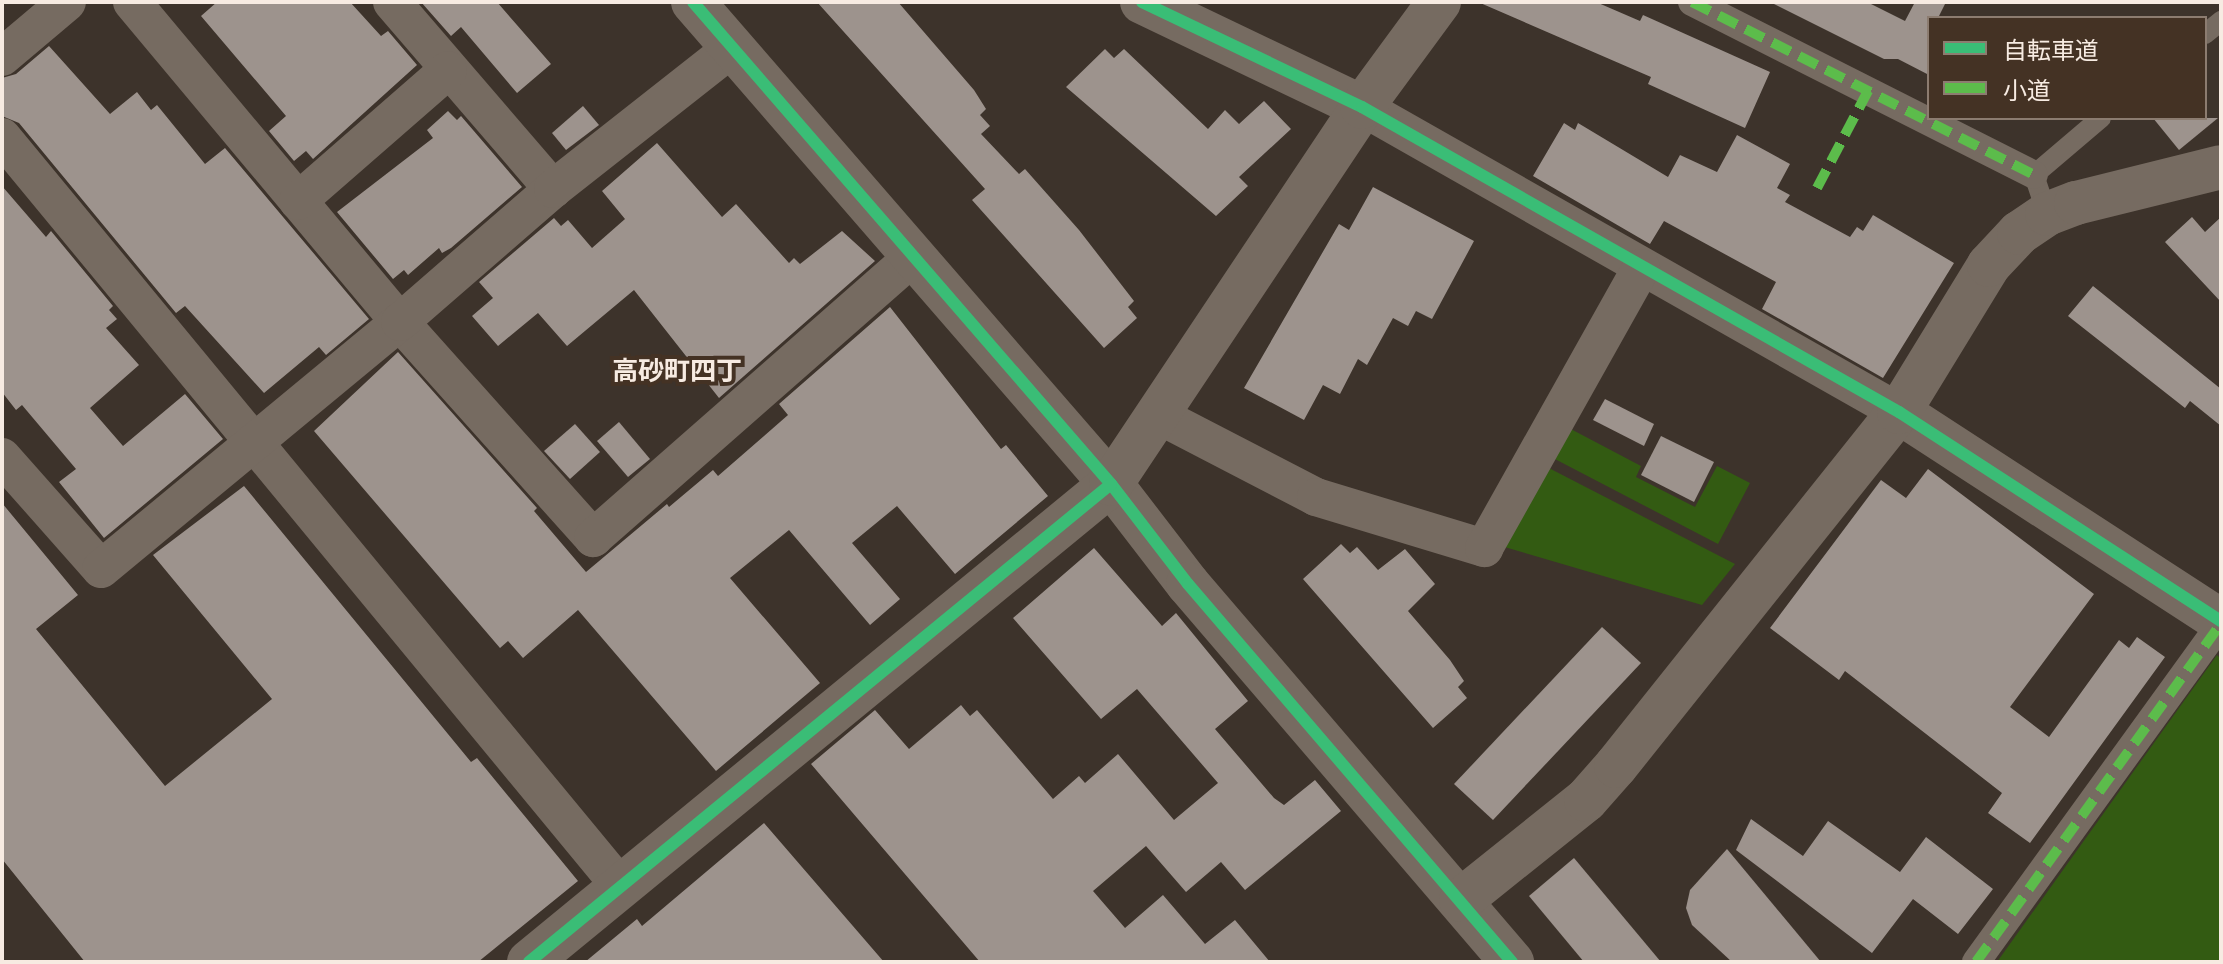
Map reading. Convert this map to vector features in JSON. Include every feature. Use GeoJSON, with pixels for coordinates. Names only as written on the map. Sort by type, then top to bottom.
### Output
{"type":"FeatureCollection","features":[{"type":"Feature","properties":{"kind":"street"},"geometry":{"type":"LineString","coordinates":[[2,57],[67,2]]}},
{"type":"Feature","properties":{"kind":"street"},"geometry":{"type":"LineString","coordinates":[[132,2],[400,322],[593,538],[911,259]]}},
{"type":"Feature","properties":{"kind":"street"},"geometry":{"type":"LineString","coordinates":[[392,2],[553,189]]}},
{"type":"Feature","properties":{"kind":"street"},"geometry":{"type":"LineString","coordinates":[[693,2],[911,259],[1111,484],[1188,584],[1512,962]]}},
{"type":"Feature","properties":{"kind":"street"},"geometry":{"type":"LineString","coordinates":[[1142,2],[1362,107],[1899,412],[2221,623],[1976,962]]}},
{"type":"Feature","properties":{"kind":"street"},"geometry":{"type":"LineString","coordinates":[[529,962],[1111,484],[1362,107],[1439,2]]}},
{"type":"Feature","properties":{"kind":"street"},"geometry":{"type":"LineString","coordinates":[[1692,2],[2041,194],[2221,167]]}},
{"type":"Feature","properties":{"kind":"street"},"geometry":{"type":"LineString","coordinates":[[2,457],[101,569],[400,322],[553,189],[732,48]]}},
{"type":"Feature","properties":{"kind":"street"},"geometry":{"type":"LineString","coordinates":[[298,201],[448,70]]}},
{"type":"Feature","properties":{"kind":"street"},"geometry":{"type":"LineString","coordinates":[[2,137],[621,887]]}},
{"type":"Feature","properties":{"kind":"street"},"geometry":{"type":"LineString","coordinates":[[1461,900],[1586,800],[1899,412],[1989,265],[2041,194]]}},
{"type":"Feature","properties":{"kind":"street"},"geometry":{"type":"LineString","coordinates":[[1156,414],[1316,497],[1484,548],[1641,268]]}},
{"type":"Feature","properties":{"kind":"lane"},"geometry":{"type":"LineString","coordinates":[[2041,194],[2099,120]]}},
{"type":"Feature","properties":{"kind":"green space"},"geometry":{"type":"Polygon","coordinates":[[[1567,427],[1641,466],[1636,477],[1695,507],[1717,466],[1750,483],[1718,544],[1551,457],[1567,427]]]}},
{"type":"Feature","properties":{"kind":"green space"},"geometry":{"type":"Polygon","coordinates":[[[1545,466],[1735,564],[1702,605],[1501,546],[1545,466]]]}},
{"type":"Feature","properties":{"kind":"green space"},"geometry":{"type":"Polygon","coordinates":[[[2217,655],[2221,659],[2221,962],[1997,962],[2217,655]]]}},
{"type":"Feature","properties":{"kind":"building"},"geometry":{"type":"Polygon","coordinates":[[[217,2],[350,2],[381,36],[388,31],[417,65],[313,159],[306,151],[294,161],[269,131],[286,116],[201,16],[217,2]]]}},
{"type":"Feature","properties":{"kind":"building"},"geometry":{"type":"Polygon","coordinates":[[[421,2],[497,2],[551,64],[517,93],[461,27],[451,36],[421,2]]]}},
{"type":"Feature","properties":{"kind":"building"},"geometry":{"type":"Polygon","coordinates":[[[817,2],[898,2],[974,90],[986,109],[980,115],[990,126],[981,134],[1019,174],[1025,169],[1079,230],[1134,301],[1128,307],[1137,318],[1104,348],[972,200],[985,189],[817,2]]]}},
{"type":"Feature","properties":{"kind":"building"},"geometry":{"type":"Polygon","coordinates":[[[1478,2],[1596,2],[1640,21],[1643,15],[1770,72],[1745,128],[1648,84],[1651,77],[1478,2]]]}},
{"type":"Feature","properties":{"kind":"building"},"geometry":{"type":"Polygon","coordinates":[[[1770,2],[1867,2],[1905,21],[1915,2],[1946,2],[1939,16],[1927,16],[1927,74],[1898,59],[1884,59],[1770,2]]]}},
{"type":"Feature","properties":{"kind":"building"},"geometry":{"type":"Polygon","coordinates":[[[49,46],[110,114],[137,92],[151,110],[157,105],[205,164],[225,148],[369,319],[326,355],[319,347],[264,393],[185,306],[176,313],[19,123],[2,116],[2,78],[16,74],[49,46]]]}},
{"type":"Feature","properties":{"kind":"building"},"geometry":{"type":"Polygon","coordinates":[[[1105,49],[1114,58],[1124,49],[1208,129],[1225,110],[1239,124],[1264,101],[1291,129],[1239,177],[1248,186],[1216,216],[1066,87],[1105,49]]]}},
{"type":"Feature","properties":{"kind":"building"},"geometry":{"type":"Polygon","coordinates":[[[583,106],[599,125],[566,150],[552,133],[583,106]]]}},
{"type":"Feature","properties":{"kind":"building"},"geometry":{"type":"Polygon","coordinates":[[[448,111],[457,120],[461,116],[522,187],[451,248],[442,253],[439,248],[408,275],[404,270],[393,279],[337,212],[433,138],[427,130],[448,111]]]}},
{"type":"Feature","properties":{"kind":"building"},"geometry":{"type":"Polygon","coordinates":[[[2218,118],[2179,150],[2155,120],[2218,118]]]}},
{"type":"Feature","properties":{"kind":"building"},"geometry":{"type":"Polygon","coordinates":[[[1564,123],[1575,130],[1578,123],[1668,177],[1680,155],[1717,172],[1737,135],[1790,164],[1777,188],[1790,195],[1785,202],[1850,237],[1857,227],[1863,231],[1873,215],[1954,263],[1883,378],[1762,309],[1776,282],[1664,221],[1650,244],[1533,176],[1564,123]]]}},
{"type":"Feature","properties":{"kind":"building"},"geometry":{"type":"Polygon","coordinates":[[[657,143],[722,217],[736,204],[789,263],[794,258],[800,264],[842,231],[875,261],[719,398],[634,290],[567,346],[538,313],[498,346],[472,316],[493,298],[479,282],[554,218],[561,226],[568,220],[592,248],[625,219],[602,191],[657,143]]]}},
{"type":"Feature","properties":{"kind":"building"},"geometry":{"type":"Polygon","coordinates":[[[2,186],[46,237],[51,231],[113,306],[109,310],[117,319],[106,328],[139,365],[90,408],[123,446],[185,394],[223,439],[104,538],[59,482],[76,469],[22,405],[16,410],[2,392],[2,186]]]}},
{"type":"Feature","properties":{"kind":"building"},"geometry":{"type":"Polygon","coordinates":[[[1373,187],[1474,241],[1432,319],[1416,311],[1408,326],[1393,318],[1367,365],[1358,359],[1340,394],[1323,385],[1304,420],[1244,388],[1339,224],[1349,230],[1373,187]]]}},
{"type":"Feature","properties":{"kind":"building"},"geometry":{"type":"Polygon","coordinates":[[[2192,217],[2205,232],[2221,217],[2221,302],[2165,242],[2192,217]]]}},
{"type":"Feature","properties":{"kind":"building"},"geometry":{"type":"Polygon","coordinates":[[[2093,286],[2221,389],[2221,426],[2190,401],[2185,408],[2068,316],[2093,286]]]}},
{"type":"Feature","properties":{"kind":"building"},"geometry":{"type":"Polygon","coordinates":[[[890,307],[1001,449],[1006,445],[1048,496],[955,574],[897,506],[852,543],[900,599],[870,625],[789,530],[730,578],[820,683],[716,771],[578,610],[523,658],[508,641],[500,648],[314,431],[398,352],[537,508],[534,511],[586,572],[713,470],[718,476],[788,415],[779,404],[890,307]]]}},
{"type":"Feature","properties":{"kind":"building"},"geometry":{"type":"Polygon","coordinates":[[[1605,399],[1654,424],[1644,446],[1593,420],[1605,399]]]}},
{"type":"Feature","properties":{"kind":"building"},"geometry":{"type":"Polygon","coordinates":[[[619,422],[650,459],[628,477],[597,441],[619,422]]]}},
{"type":"Feature","properties":{"kind":"building"},"geometry":{"type":"Polygon","coordinates":[[[575,424],[600,452],[570,479],[544,451],[575,424]]]}},
{"type":"Feature","properties":{"kind":"building"},"geometry":{"type":"Polygon","coordinates":[[[1661,436],[1714,462],[1694,502],[1641,475],[1661,436]]]}},
{"type":"Feature","properties":{"kind":"building"},"geometry":{"type":"Polygon","coordinates":[[[1928,469],[2094,594],[2010,707],[2049,737],[2119,640],[2129,648],[2137,637],[2165,657],[2030,843],[1988,813],[2002,793],[1845,671],[1839,680],[1770,628],[1881,480],[1906,498],[1928,469]]]}},
{"type":"Feature","properties":{"kind":"building"},"geometry":{"type":"Polygon","coordinates":[[[244,486],[471,762],[477,758],[578,881],[478,962],[85,962],[2,859],[2,503],[78,595],[36,629],[165,786],[272,699],[153,555],[244,486]]]}},
{"type":"Feature","properties":{"kind":"building"},"geometry":{"type":"Polygon","coordinates":[[[1341,544],[1350,553],[1357,547],[1378,570],[1405,549],[1435,584],[1408,611],[1450,660],[1464,681],[1458,687],[1467,698],[1433,728],[1303,579],[1341,544]]]}},
{"type":"Feature","properties":{"kind":"building"},"geometry":{"type":"Polygon","coordinates":[[[1094,548],[1162,626],[1176,613],[1248,701],[1215,729],[1274,798],[1284,805],[1315,780],[1341,811],[1245,890],[1221,862],[1186,892],[1146,846],[1093,891],[1125,928],[1163,895],[1205,944],[1235,920],[1270,962],[980,962],[811,764],[875,710],[909,749],[961,705],[970,716],[977,710],[1053,799],[1079,776],[1085,783],[1118,754],[1174,820],[1218,783],[1137,689],[1101,719],[1013,618],[1094,548]]]}},
{"type":"Feature","properties":{"kind":"building"},"geometry":{"type":"Polygon","coordinates":[[[1602,627],[1641,663],[1493,820],[1454,784],[1602,627]]]}},
{"type":"Feature","properties":{"kind":"building"},"geometry":{"type":"Polygon","coordinates":[[[1751,819],[1803,856],[1828,821],[1900,872],[1926,837],[1993,889],[1958,934],[1913,899],[1872,953],[1736,850],[1751,819]]]}},
{"type":"Feature","properties":{"kind":"building"},"geometry":{"type":"Polygon","coordinates":[[[764,823],[884,962],[585,962],[637,919],[642,926],[764,823]]]}},
{"type":"Feature","properties":{"kind":"building"},"geometry":{"type":"Polygon","coordinates":[[[1727,849],[1821,962],[1732,962],[1692,925],[1686,908],[1690,890],[1727,849]]]}},
{"type":"Feature","properties":{"kind":"building"},"geometry":{"type":"Polygon","coordinates":[[[1574,858],[1661,962],[1584,962],[1529,896],[1574,858]]]}},
{"type":"Feature","properties":{"kind":"marked path"},"geometry":{"type":"LineString","coordinates":[[1692,2],[2034,175]]}},
{"type":"Feature","properties":{"kind":"marked path"},"geometry":{"type":"LineString","coordinates":[[1817,188],[1868,91]]}},
{"type":"Feature","properties":{"kind":"marked path"},"geometry":{"type":"LineString","coordinates":[[1976,962],[2221,624]]}},
{"type":"Feature","properties":{"kind":"cycle path"},"geometry":{"type":"LineString","coordinates":[[693,2],[1111,484],[1188,584],[1512,962]]}},
{"type":"Feature","properties":{"kind":"cycle path"},"geometry":{"type":"LineString","coordinates":[[1142,2],[1362,107],[1899,412],[2221,621]]}},
{"type":"Feature","properties":{"kind":"cycle path"},"geometry":{"type":"LineString","coordinates":[[529,962],[1111,484]]}},
{"type":"Feature","properties":{"kind":"district","name":"高砂町四丁"},"geometry":{"type":"Point","coordinates":[677,373]}}]}
